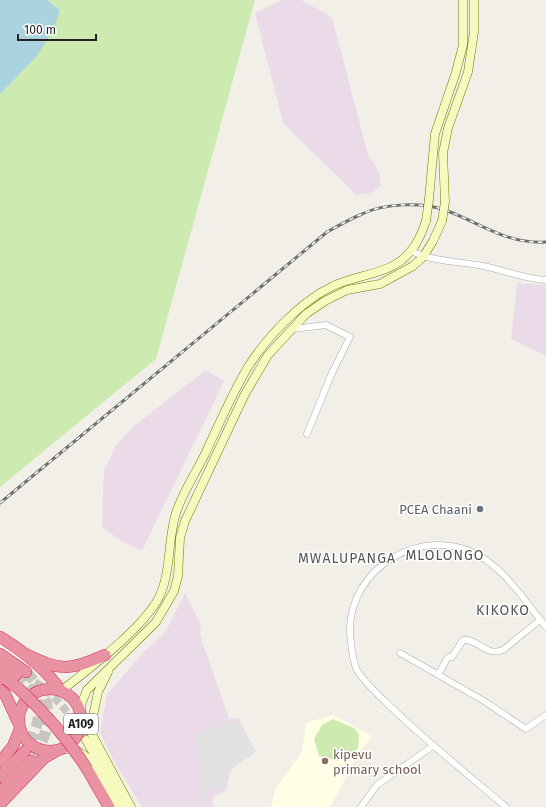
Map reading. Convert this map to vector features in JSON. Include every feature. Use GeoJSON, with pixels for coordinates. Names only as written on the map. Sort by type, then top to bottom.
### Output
{"type":"FeatureCollection","features":[{"type":"Feature","properties":{"kind":"highway"},"geometry":{"type":"LineString","coordinates":[[0,637],[25,654],[51,677],[61,691]]}},
{"type":"Feature","properties":{"kind":"highway"},"geometry":{"type":"LineString","coordinates":[[0,654],[21,674],[0,664]]}},
{"type":"Feature","properties":{"kind":"highway"},"geometry":{"type":"LineString","coordinates":[[25,654],[49,665],[63,668],[79,666],[105,655]]}},
{"type":"Feature","properties":{"kind":"highway"},"geometry":{"type":"LineString","coordinates":[[0,675],[19,689],[38,707],[73,746],[109,807]]}},
{"type":"Feature","properties":{"kind":"highway"},"geometry":{"type":"LineString","coordinates":[[0,762],[13,746],[19,726],[20,712],[30,695],[49,689],[61,691]]}},
{"type":"Feature","properties":{"kind":"highway"},"geometry":{"type":"LineString","coordinates":[[0,690],[5,694],[19,726]]}},
{"type":"Feature","properties":{"kind":"highway","name":"A109"},"geometry":{"type":"LineString","coordinates":[[19,726],[25,739],[34,747],[48,751],[60,750],[74,741],[79,732],[81,722],[80,712],[76,703],[61,691]]}},
{"type":"Feature","properties":{"kind":"highway"},"geometry":{"type":"LineString","coordinates":[[0,804],[44,758],[60,750]]}},
{"type":"Feature","properties":{"kind":"highway"},"geometry":{"type":"LineString","coordinates":[[0,777],[24,751]]}},
{"type":"Feature","properties":{"kind":"highway"},"geometry":{"type":"LineString","coordinates":[[0,792],[34,758]]}},
{"type":"Feature","properties":{"kind":"main road"},"geometry":{"type":"LineString","coordinates":[[61,691],[105,655],[146,616],[157,600],[166,574],[176,512],[248,367],[268,340],[301,307],[331,286],[392,265],[411,251],[426,221],[435,134],[456,72],[463,45],[463,0]]}},
{"type":"Feature","properties":{"kind":"main road"},"geometry":{"type":"LineString","coordinates":[[132,807],[80,712],[87,690],[156,622],[174,591],[178,576],[180,538],[185,521],[257,372],[268,355],[290,329],[306,314],[325,301],[347,290],[380,284],[413,266],[423,257],[433,241],[442,221],[445,202],[443,153],[448,128],[468,72],[474,32],[474,0]]}},
{"type":"Feature","properties":{"kind":"main road"},"geometry":{"type":"LineString","coordinates":[[90,732],[98,692],[111,666]]}},
{"type":"Feature","properties":{"kind":"main road"},"geometry":{"type":"LineString","coordinates":[[86,740],[124,807]]}},
{"type":"Feature","properties":{"kind":"main road"},"geometry":{"type":"LineString","coordinates":[[60,750],[77,750],[88,757],[117,807]]}},
{"type":"Feature","properties":{"kind":"street"},"geometry":{"type":"LineString","coordinates":[[411,251],[423,257],[436,260],[483,266],[529,278],[546,280]]}},
{"type":"Feature","properties":{"kind":"street"},"geometry":{"type":"LineString","coordinates":[[290,329],[326,325],[350,337],[336,363],[307,434]]}},
{"type":"Feature","properties":{"kind":"street"},"geometry":{"type":"LineString","coordinates":[[506,807],[433,746],[362,677],[355,664],[350,636],[350,624],[357,594],[370,577],[390,558],[410,549],[438,546],[464,549],[484,558],[501,572],[546,627]]}},
{"type":"Feature","properties":{"kind":"street"},"geometry":{"type":"LineString","coordinates":[[438,675],[448,656],[452,656],[463,640],[468,640],[491,652],[497,652],[508,646],[540,620]]}},
{"type":"Feature","properties":{"kind":"street"},"geometry":{"type":"LineString","coordinates":[[400,653],[484,701],[526,728],[546,715]]}},
{"type":"Feature","properties":{"kind":"street"},"geometry":{"type":"LineString","coordinates":[[361,807],[377,785],[433,746]]}},
{"type":"Feature","properties":{"kind":"shaded area"},"geometry":{"type":"Polygon","coordinates":[[[282,0],[301,0],[332,17],[368,155],[379,171],[381,186],[371,193],[356,195],[283,123],[255,13],[282,0]]]}},
{"type":"Feature","properties":{"kind":"shaded area"},"geometry":{"type":"Polygon","coordinates":[[[517,283],[546,285],[546,356],[511,339],[517,283]]]}},
{"type":"Feature","properties":{"kind":"shaded area"},"geometry":{"type":"Polygon","coordinates":[[[206,370],[224,381],[142,551],[121,541],[102,527],[104,470],[116,445],[134,426],[206,370]]]}},
{"type":"Feature","properties":{"kind":"shaded area"},"geometry":{"type":"Polygon","coordinates":[[[185,593],[201,624],[200,635],[229,719],[238,718],[256,752],[239,759],[230,773],[226,791],[213,797],[213,807],[142,807],[114,761],[100,733],[107,694],[143,653],[166,631],[185,593]]]}},
{"type":"Feature","properties":{"kind":"shaded area","name":"kipevu primary school"},"geometry":{"type":"Polygon","coordinates":[[[333,715],[372,736],[358,754],[332,804],[329,807],[271,807],[276,788],[302,752],[306,723],[333,715]]]}},
{"type":"Feature","properties":{"kind":"shaded area"},"geometry":{"type":"Polygon","coordinates":[[[238,720],[256,752],[228,771],[224,786],[211,790],[204,799],[199,791],[199,756],[194,735],[238,720]]]}},
{"type":"Feature","properties":{"kind":"green space"},"geometry":{"type":"Polygon","coordinates":[[[47,0],[255,0],[156,359],[0,487],[0,94],[37,56],[60,10],[47,0]]]}},
{"type":"Feature","properties":{"kind":"green space"},"geometry":{"type":"Polygon","coordinates":[[[333,719],[354,728],[359,734],[358,748],[352,757],[338,761],[319,756],[314,739],[322,725],[333,719]]]}},
{"type":"Feature","properties":{"kind":"water"},"geometry":{"type":"Polygon","coordinates":[[[0,0],[47,0],[60,10],[54,29],[37,56],[0,94],[0,0]]]}},
{"type":"Feature","properties":{"kind":"tunnel"},"geometry":{"type":"LineString","coordinates":[[26,672],[42,693],[48,713],[45,734],[34,758]]}},
{"type":"Feature","properties":{"kind":"tunnel"},"geometry":{"type":"LineString","coordinates":[[16,675],[33,693],[37,702],[38,710],[38,719],[35,729],[25,751]]}},
{"type":"Feature","properties":{"kind":"tunnel"},"geometry":{"type":"LineString","coordinates":[[35,682],[58,701],[86,740]]}},
{"type":"Feature","properties":{"kind":"railway"},"geometry":{"type":"LineString","coordinates":[[0,503],[327,232],[353,218],[371,210],[392,206],[415,205],[436,207],[458,215],[494,232],[518,240],[546,242]]}},
{"type":"Feature","properties":{"kind":"place","name":"PCEA Chaani"},"geometry":{"type":"Point","coordinates":[480,509]}},
{"type":"Feature","properties":{"kind":"place","name":"kipevu primary school"},"geometry":{"type":"Point","coordinates":[325,761]}},
{"type":"Feature","properties":{"kind":"district","name":"MLOLONGO"},"geometry":{"type":"Point","coordinates":[445,555]}},
{"type":"Feature","properties":{"kind":"district","name":"MWALUPANGA"},"geometry":{"type":"Point","coordinates":[347,558]}},
{"type":"Feature","properties":{"kind":"district","name":"KIKOKO"},"geometry":{"type":"Point","coordinates":[503,610]}}]}
